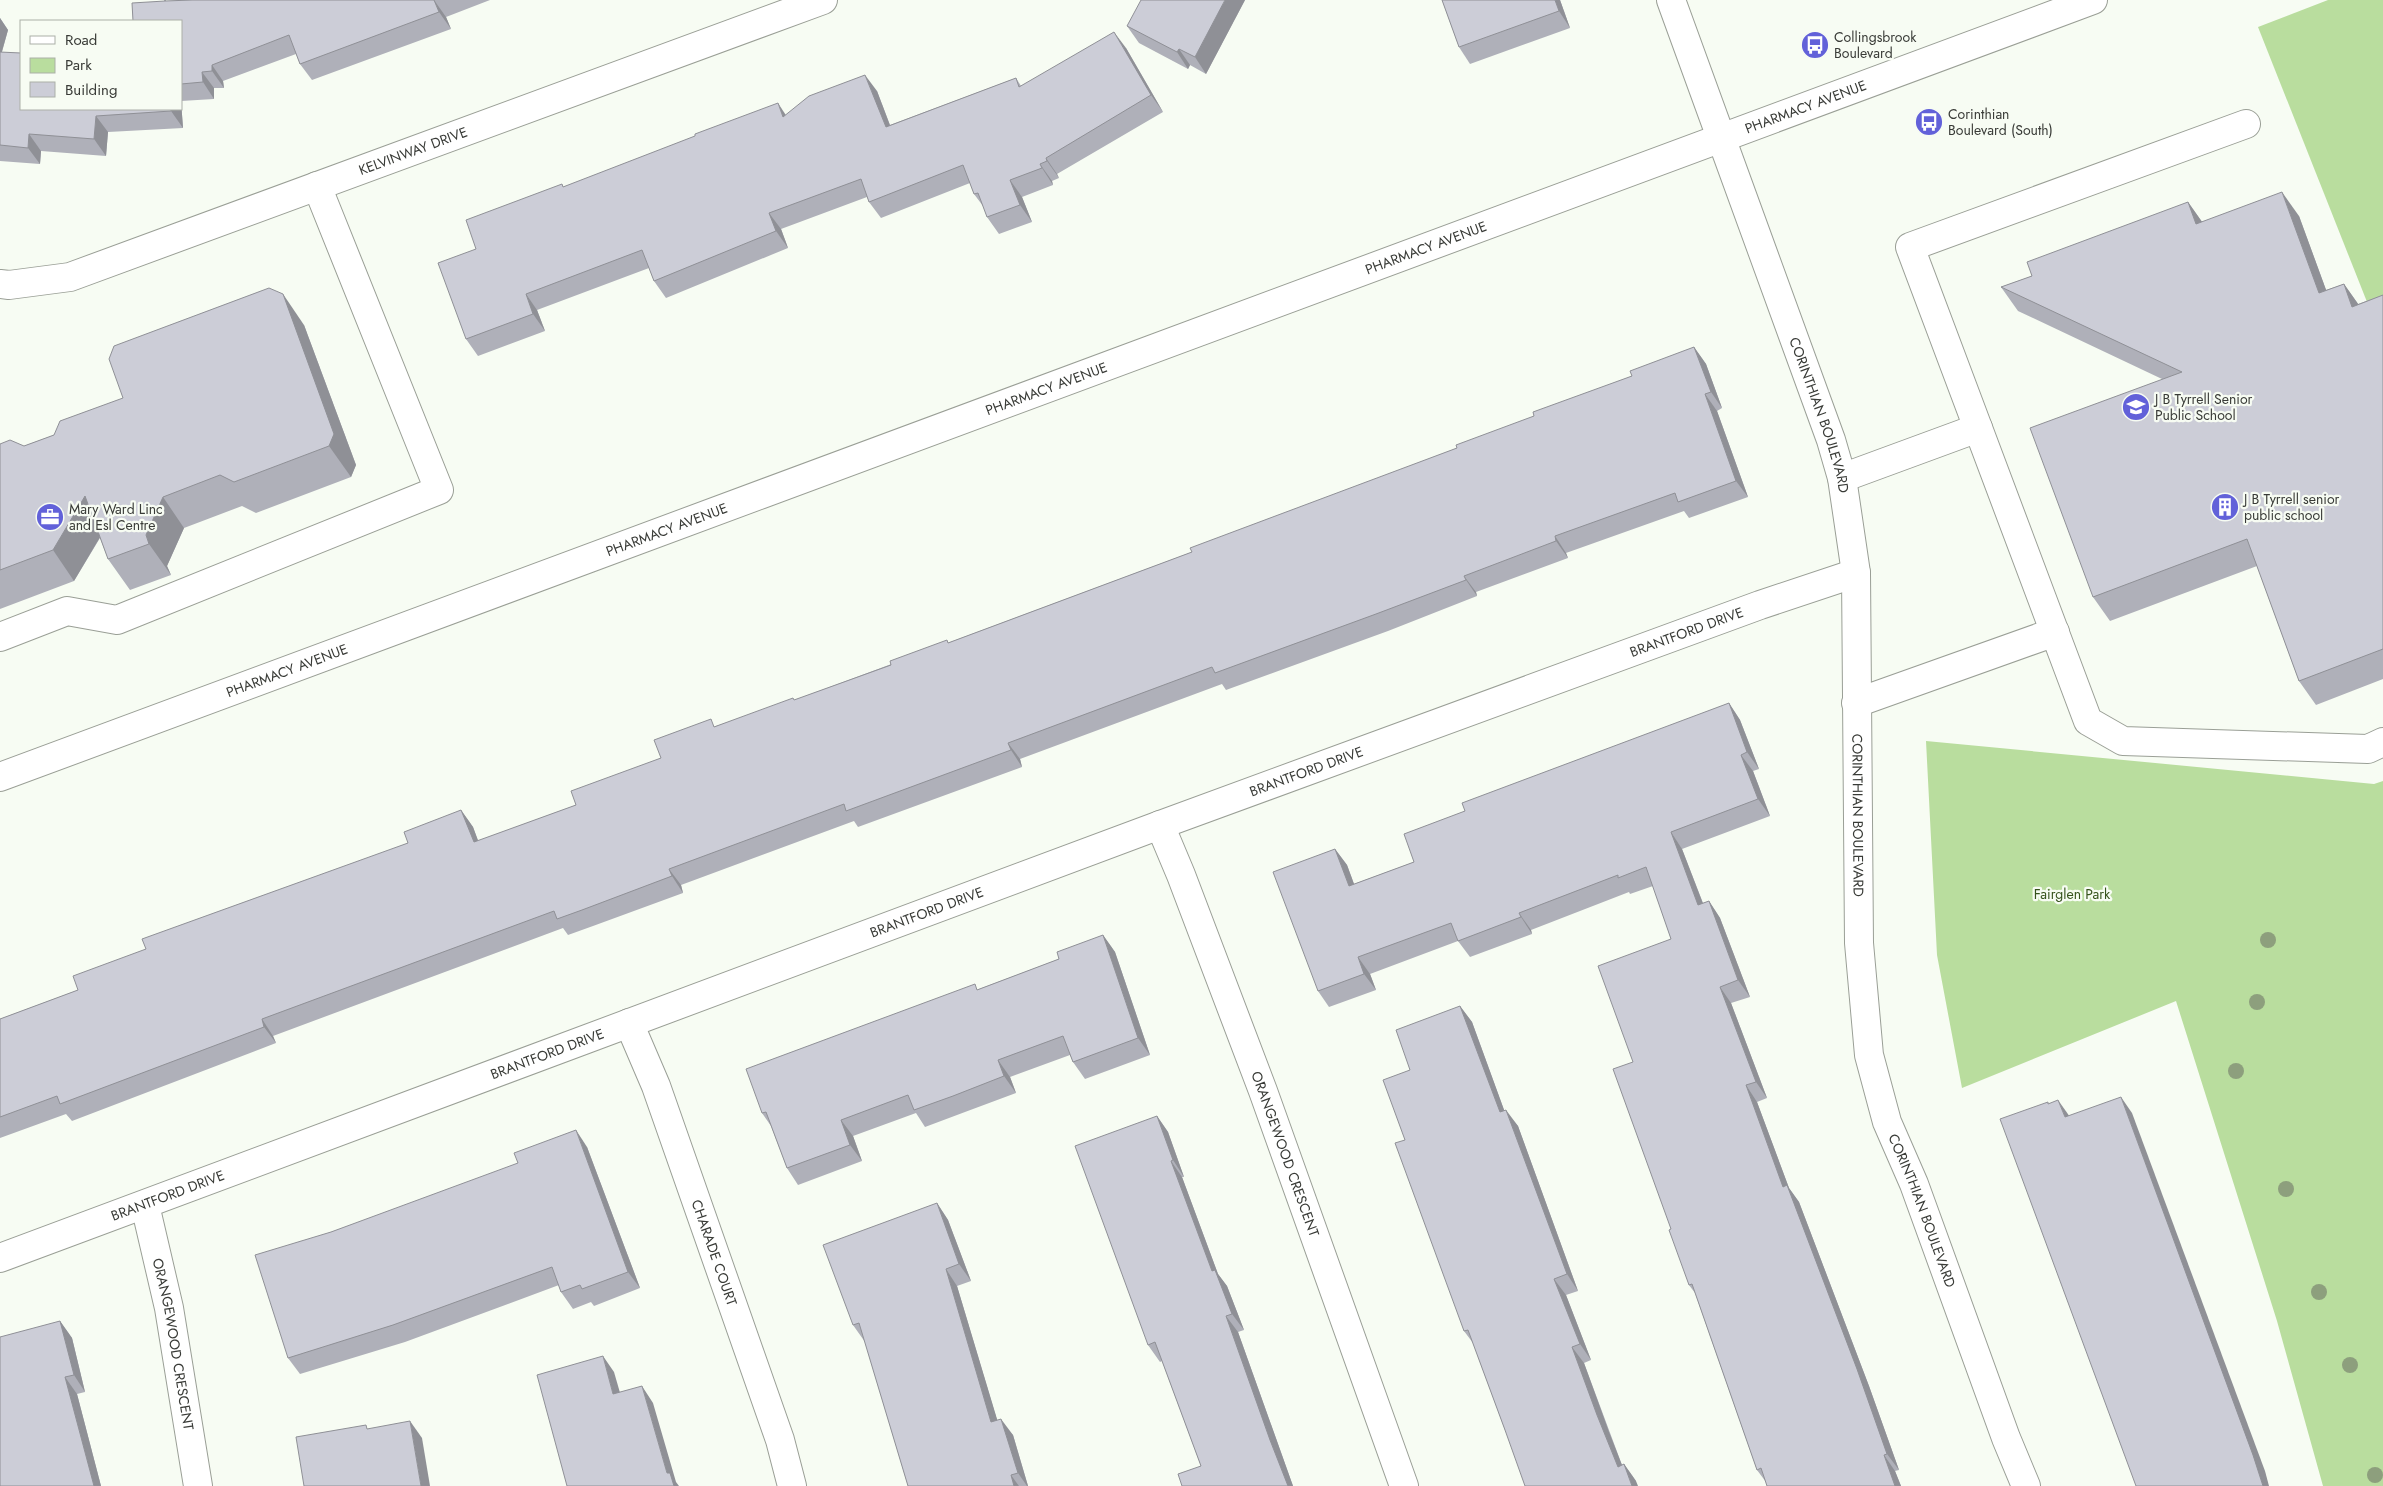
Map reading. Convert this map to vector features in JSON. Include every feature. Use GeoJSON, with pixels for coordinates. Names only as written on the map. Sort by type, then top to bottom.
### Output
{"type":"FeatureCollection","features":[{"type":"Feature","properties":{"kind":"street","name":"KELVINWAY DRIVE"},"geometry":{"type":"LineString","coordinates":[[0,284],[9,286],[70,277],[823,0]]}},
{"type":"Feature","properties":{"kind":"street"},"geometry":{"type":"LineString","coordinates":[[1671,0],[1721,138]]}},
{"type":"Feature","properties":{"kind":"street","name":"PHARMACY AVENUE"},"geometry":{"type":"LineString","coordinates":[[0,777],[2092,0]]}},
{"type":"Feature","properties":{"kind":"street"},"geometry":{"type":"LineString","coordinates":[[2246,124],[1910,247],[2088,721],[2124,741],[2368,749],[2383,742]]}},
{"type":"Feature","properties":{"kind":"street","name":"CORINTHIAN BOULEVARD"},"geometry":{"type":"LineString","coordinates":[[1721,138],[1831,440],[1842,478],[1856,573],[1859,943],[1869,1055],[1887,1122],[1914,1184],[2006,1438],[2026,1486]]}},
{"type":"Feature","properties":{"kind":"street"},"geometry":{"type":"LineString","coordinates":[[0,637],[67,611],[117,620],[440,490],[316,186]]}},
{"type":"Feature","properties":{"kind":"street"},"geometry":{"type":"LineString","coordinates":[[1842,478],[1978,428]]}},
{"type":"Feature","properties":{"kind":"street","name":"BRANTFORD DRIVE"},"geometry":{"type":"LineString","coordinates":[[0,1258],[1160,825],[1760,605],[1856,573]]}},
{"type":"Feature","properties":{"kind":"street"},"geometry":{"type":"LineString","coordinates":[[1856,703],[2055,632]]}},
{"type":"Feature","properties":{"kind":"street","name":"ORANGEWOOD CRESCENT"},"geometry":{"type":"LineString","coordinates":[[1160,825],[1181,874],[1263,1091],[1404,1486]]}},
{"type":"Feature","properties":{"kind":"street","name":"CHARADE COURT"},"geometry":{"type":"LineString","coordinates":[[629,1023],[656,1086],[780,1440],[792,1486]]}},
{"type":"Feature","properties":{"kind":"street","name":"ORANGEWOOD CRESCENT"},"geometry":{"type":"LineString","coordinates":[[145,1205],[169,1308],[198,1486]]}},
{"type":"Feature","properties":{"kind":"green space"},"geometry":{"type":"Polygon","coordinates":[[[2328,0],[2383,0],[2383,307],[2371,312],[2258,27],[2328,0]]]}},
{"type":"Feature","properties":{"kind":"green space","name":"Fairglen Park"},"geometry":{"type":"Polygon","coordinates":[[[1926,741],[2374,784],[2383,781],[2383,1486],[2323,1486],[2277,1321],[2176,1001],[1962,1088],[1937,955],[1926,741]]]}},
{"type":"Feature","properties":{"kind":"building"},"geometry":{"type":"Polygon","coordinates":[[[192,0],[434,0],[439,12],[300,64],[289,35],[212,65],[212,71],[202,72],[203,82],[182,84],[182,20],[133,20],[132,3],[192,0]]]}},
{"type":"Feature","properties":{"kind":"building"},"geometry":{"type":"Polygon","coordinates":[[[1141,0],[1225,0],[1195,57],[1179,49],[1177,52],[1127,26],[1141,0]]]}},
{"type":"Feature","properties":{"kind":"building"},"geometry":{"type":"Polygon","coordinates":[[[1442,0],[1555,0],[1559,11],[1459,47],[1442,0]]]}},
{"type":"Feature","properties":{"kind":"building"},"geometry":{"type":"Polygon","coordinates":[[[1114,32],[1151,95],[1046,158],[1047,161],[1040,164],[1042,168],[1010,180],[1020,205],[987,217],[978,193],[974,194],[963,165],[869,202],[861,179],[769,213],[776,231],[654,281],[642,250],[526,294],[533,314],[466,339],[438,263],[476,249],[466,220],[562,184],[563,187],[778,103],[783,117],[809,96],[865,75],[886,127],[1016,78],[1019,87],[1114,32]]]}},
{"type":"Feature","properties":{"kind":"building"},"geometry":{"type":"Polygon","coordinates":[[[0,52],[20,53],[20,110],[171,110],[96,116],[94,139],[29,134],[28,148],[0,145],[0,52]]]}},
{"type":"Feature","properties":{"kind":"building","name":"J B Tyrrell senior public school"},"geometry":{"type":"Polygon","coordinates":[[[2282,192],[2319,293],[2344,284],[2352,307],[2383,295],[2383,649],[2299,681],[2247,539],[2093,597],[2030,428],[2182,372],[2001,287],[2032,276],[2027,262],[2188,202],[2196,224],[2282,192]]]}},
{"type":"Feature","properties":{"kind":"building"},"geometry":{"type":"Polygon","coordinates":[[[269,288],[283,294],[334,434],[329,446],[234,482],[220,475],[163,497],[146,535],[149,544],[108,559],[85,496],[53,550],[0,570],[0,444],[10,440],[24,446],[54,435],[60,421],[123,398],[109,359],[114,346],[269,288]]]}},
{"type":"Feature","properties":{"kind":"building"},"geometry":{"type":"Polygon","coordinates":[[[1694,347],[1711,392],[1705,394],[1736,481],[1678,502],[1675,493],[1555,536],[1556,541],[1464,576],[1466,580],[1376,614],[1215,673],[1212,667],[1008,743],[1011,750],[846,811],[844,804],[669,869],[672,876],[582,910],[557,919],[554,911],[262,1019],[264,1027],[60,1104],[57,1096],[0,1117],[0,1019],[78,990],[73,976],[146,949],[142,939],[408,843],[404,832],[461,810],[474,842],[576,805],[571,791],[661,758],[654,740],[711,719],[714,727],[793,698],[794,700],[891,665],[890,661],[947,640],[948,643],[1192,552],[1190,548],[1457,448],[1456,445],[1534,416],[1533,412],[1632,376],[1630,371],[1694,347]]]}},
{"type":"Feature","properties":{"kind":"building"},"geometry":{"type":"Polygon","coordinates":[[[1729,703],[1747,752],[1741,755],[1758,799],[1671,832],[1698,905],[1709,901],[1738,980],[1720,987],[1756,1082],[1746,1085],[1783,1187],[1787,1185],[1857,1369],[1887,1454],[1884,1455],[1895,1486],[1767,1486],[1761,1468],[1757,1470],[1692,1284],[1689,1285],[1669,1230],[1671,1229],[1613,1069],[1633,1062],[1598,966],[1671,939],[1646,867],[1618,878],[1618,875],[1519,913],[1521,917],[1458,941],[1451,923],[1358,957],[1364,974],[1318,991],[1273,872],[1335,849],[1349,886],[1414,862],[1404,834],[1465,811],[1462,803],[1729,703]]]}},
{"type":"Feature","properties":{"kind":"building"},"geometry":{"type":"Polygon","coordinates":[[[1103,935],[1138,1038],[1073,1062],[1063,1036],[998,1060],[1004,1076],[953,1096],[914,1110],[908,1095],[841,1120],[850,1145],[787,1168],[766,1112],[762,1113],[746,1069],[975,984],[977,990],[1059,959],[1057,952],[1103,935]]]}},
{"type":"Feature","properties":{"kind":"building"},"geometry":{"type":"Polygon","coordinates":[[[1460,1006],[1500,1112],[1506,1110],[1567,1274],[1554,1279],[1580,1344],[1572,1347],[1618,1467],[1624,1464],[1632,1486],[1525,1486],[1468,1330],[1464,1331],[1395,1143],[1405,1140],[1383,1080],[1410,1070],[1396,1030],[1460,1006]]]}},
{"type":"Feature","properties":{"kind":"building"},"geometry":{"type":"Polygon","coordinates":[[[2121,1097],[2263,1486],[2136,1486],[2000,1119],[2058,1100],[2065,1117],[2121,1097]]]}},
{"type":"Feature","properties":{"kind":"building"},"geometry":{"type":"Polygon","coordinates":[[[1157,1116],[1173,1160],[1171,1161],[1212,1271],[1215,1270],[1232,1314],[1226,1316],[1288,1486],[1182,1486],[1178,1474],[1201,1466],[1155,1342],[1148,1345],[1075,1146],[1157,1116]]]}},
{"type":"Feature","properties":{"kind":"building"},"geometry":{"type":"Polygon","coordinates":[[[576,1130],[628,1272],[582,1289],[580,1285],[561,1292],[552,1267],[393,1325],[288,1358],[255,1255],[331,1232],[518,1163],[514,1153],[576,1130]]]}},
{"type":"Feature","properties":{"kind":"building"},"geometry":{"type":"Polygon","coordinates":[[[937,1203],[959,1264],[946,1269],[991,1422],[1001,1419],[1018,1473],[1011,1475],[1014,1486],[908,1486],[859,1323],[853,1325],[823,1245],[937,1203]]]}},
{"type":"Feature","properties":{"kind":"building"},"geometry":{"type":"Polygon","coordinates":[[[60,1321],[74,1375],[65,1377],[94,1486],[0,1486],[0,1337],[60,1321]]]}},
{"type":"Feature","properties":{"kind":"building"},"geometry":{"type":"Polygon","coordinates":[[[603,1356],[613,1394],[642,1386],[667,1473],[670,1473],[674,1486],[567,1486],[537,1375],[603,1356]]]}},
{"type":"Feature","properties":{"kind":"building"},"geometry":{"type":"Polygon","coordinates":[[[410,1421],[421,1486],[304,1486],[296,1437],[366,1425],[367,1429],[410,1421]]]}},
{"type":"Feature","properties":{"kind":"place","name":"Collingsbrook Boulevard"},"geometry":{"type":"Point","coordinates":[1815,45]}},
{"type":"Feature","properties":{"kind":"place","name":"Corinthian Boulevard (South)"},"geometry":{"type":"Point","coordinates":[1929,122]}},
{"type":"Feature","properties":{"kind":"place","name":"J B Tyrrell Senior Public School"},"geometry":{"type":"Point","coordinates":[2136,407]}},
{"type":"Feature","properties":{"kind":"place","name":"J B Tyrrell senior public school"},"geometry":{"type":"Point","coordinates":[2225,507]}},
{"type":"Feature","properties":{"kind":"place","name":"Mary Ward Linc and Esl Centre"},"geometry":{"type":"Point","coordinates":[50,517]}}]}
